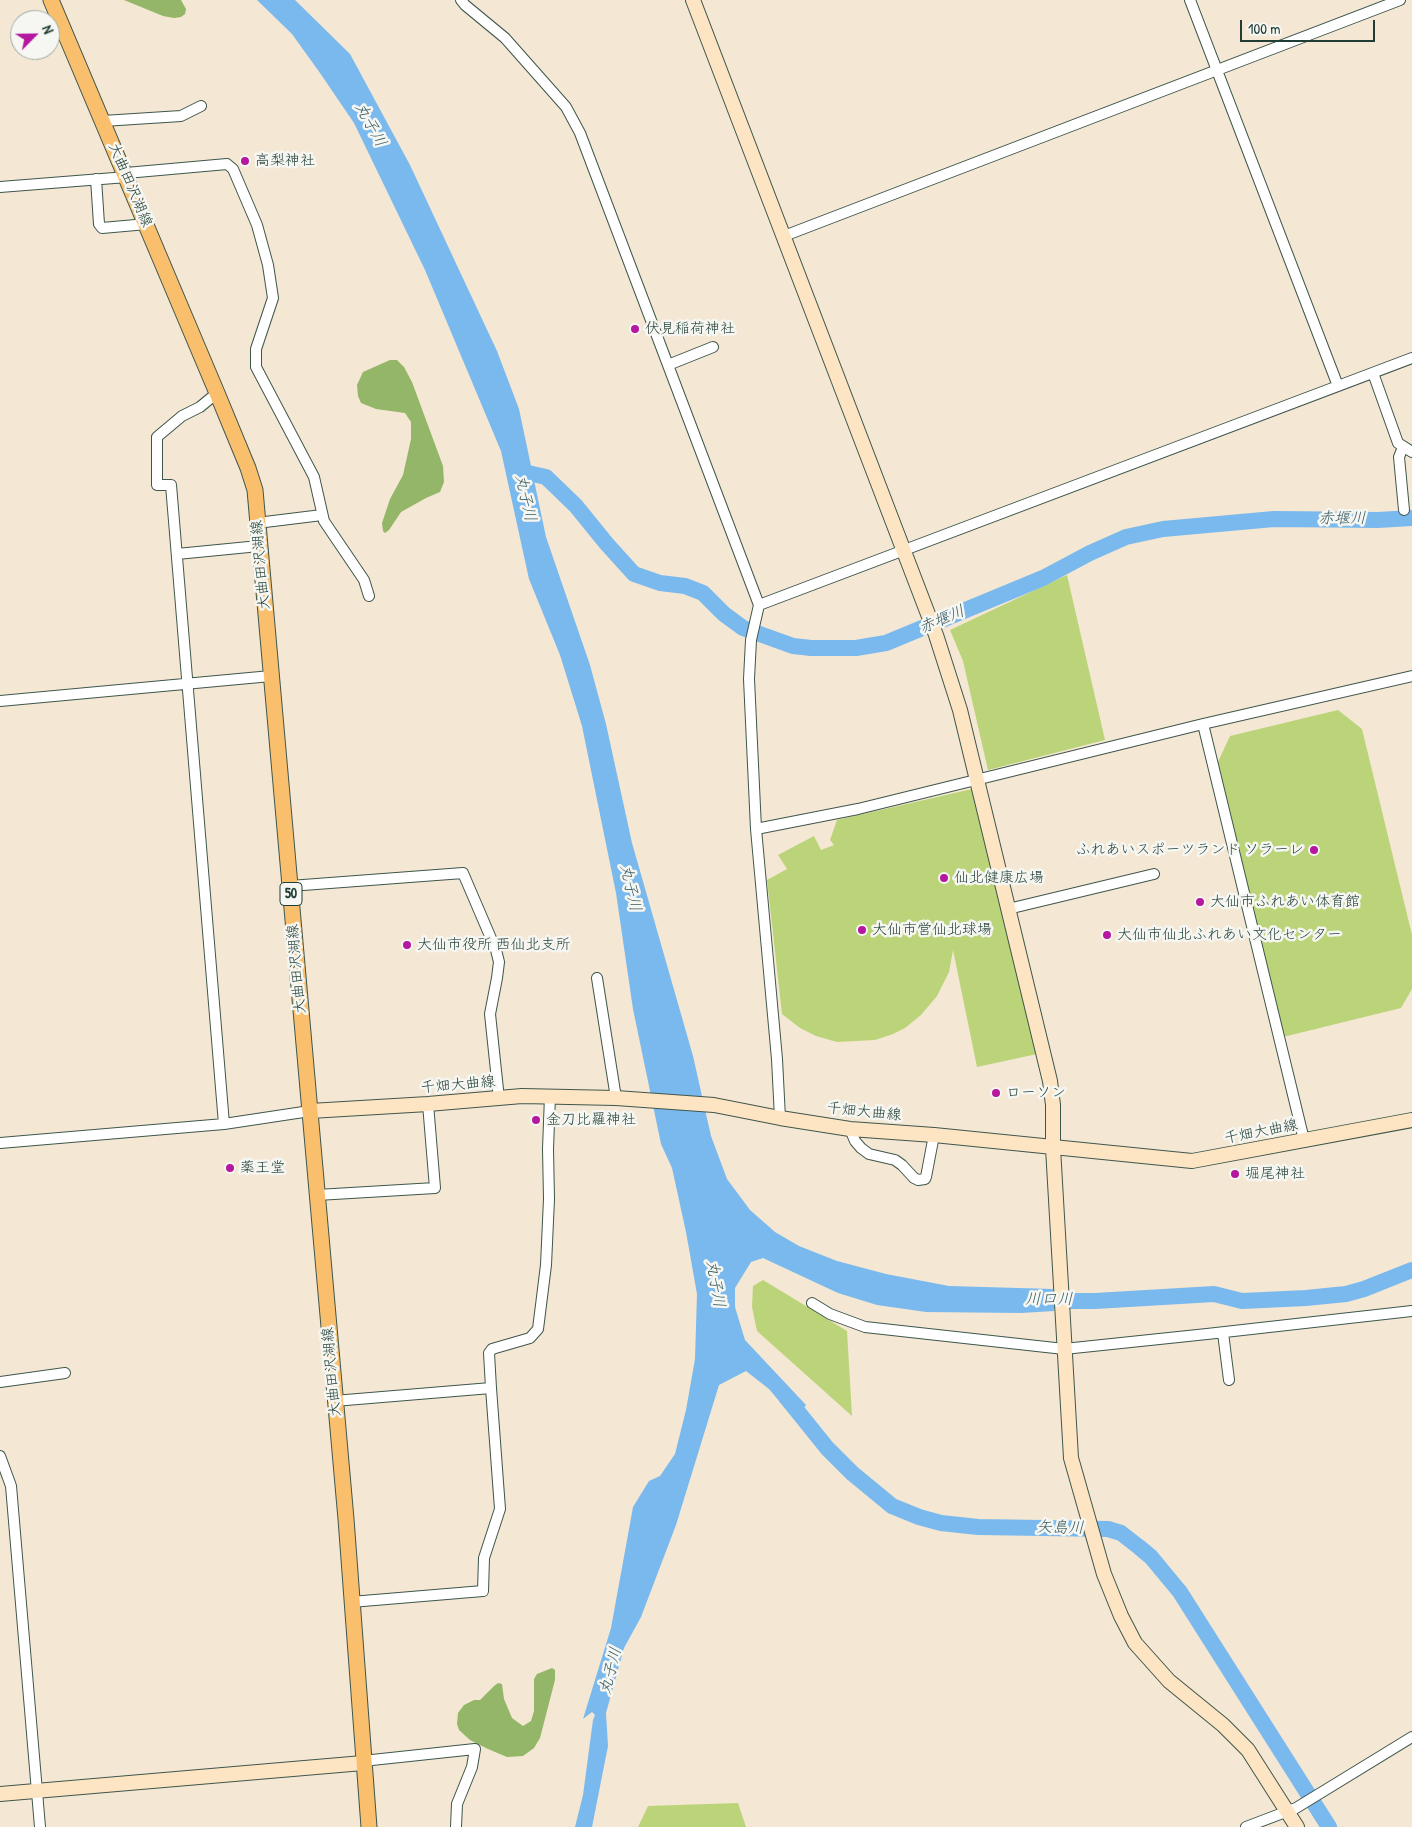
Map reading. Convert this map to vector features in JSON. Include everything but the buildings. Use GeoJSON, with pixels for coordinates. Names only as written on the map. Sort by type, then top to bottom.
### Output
{"type":"FeatureCollection","features":[{"type":"Feature","properties":{"kind":"main road","name":"大曲田沢湖線"},"geometry":{"type":"LineString","coordinates":[[51,0],[217,392],[255,490],[334,1401],[346,1519],[369,1827]]}},
{"type":"Feature","properties":{"kind":"street"},"geometry":{"type":"LineString","coordinates":[[461,0],[505,38],[566,107],[580,133],[759,605],[751,640],[749,679],[756,829],[777,1059],[780,1118]]}},
{"type":"Feature","properties":{"kind":"street"},"geometry":{"type":"LineString","coordinates":[[693,0],[936,635],[960,710],[1050,1081],[1053,1106],[1053,1148],[1071,1458],[1099,1555],[1120,1616],[1135,1642],[1169,1681],[1223,1725],[1248,1750],[1292,1810],[1297,1827]]}},
{"type":"Feature","properties":{"kind":"street"},"geometry":{"type":"LineString","coordinates":[[1190,0],[1338,386]]}},
{"type":"Feature","properties":{"kind":"street"},"geometry":{"type":"LineString","coordinates":[[784,236],[1400,0]]}},
{"type":"Feature","properties":{"kind":"street"},"geometry":{"type":"LineString","coordinates":[[103,122],[181,116],[201,106]]}},
{"type":"Feature","properties":{"kind":"street"},"geometry":{"type":"LineString","coordinates":[[0,187],[96,179],[227,164],[233,169],[257,225],[268,265],[273,298],[256,349],[256,367],[314,477],[322,516],[364,580],[369,596]]}},
{"type":"Feature","properties":{"kind":"street"},"geometry":{"type":"LineString","coordinates":[[96,179],[99,224],[102,228],[147,224]]}},
{"type":"Feature","properties":{"kind":"street"},"geometry":{"type":"LineString","coordinates":[[668,365],[713,347]]}},
{"type":"Feature","properties":{"kind":"street"},"geometry":{"type":"LineString","coordinates":[[759,605],[1412,358]]}},
{"type":"Feature","properties":{"kind":"street"},"geometry":{"type":"LineString","coordinates":[[1373,373],[1398,443],[1407,450],[1399,457],[1404,510]]}},
{"type":"Feature","properties":{"kind":"street"},"geometry":{"type":"LineString","coordinates":[[217,392],[200,406],[182,416],[157,438],[157,485],[172,485],[224,1124]]}},
{"type":"Feature","properties":{"kind":"street"},"geometry":{"type":"LineString","coordinates":[[257,523],[322,516]]}},
{"type":"Feature","properties":{"kind":"street"},"geometry":{"type":"LineString","coordinates":[[177,554],[260,546]]}},
{"type":"Feature","properties":{"kind":"street"},"geometry":{"type":"LineString","coordinates":[[0,701],[272,676]]}},
{"type":"Feature","properties":{"kind":"street"},"geometry":{"type":"LineString","coordinates":[[756,829],[858,809],[1203,724],[1412,676]]}},
{"type":"Feature","properties":{"kind":"street"},"geometry":{"type":"LineString","coordinates":[[1203,724],[1304,1140]]}},
{"type":"Feature","properties":{"kind":"street"},"geometry":{"type":"LineString","coordinates":[[290,886],[463,873],[496,950],[499,962],[490,1014],[499,1098]]}},
{"type":"Feature","properties":{"kind":"street"},"geometry":{"type":"LineString","coordinates":[[1008,910],[1154,874]]}},
{"type":"Feature","properties":{"kind":"street"},"geometry":{"type":"LineString","coordinates":[[597,978],[616,1098]]}},
{"type":"Feature","properties":{"kind":"street","name":"千畑大曲線"},"geometry":{"type":"LineString","coordinates":[[310,1112],[522,1096],[616,1098],[714,1105],[850,1129],[934,1134],[1053,1148],[1192,1161],[1412,1120]]}},
{"type":"Feature","properties":{"kind":"street"},"geometry":{"type":"LineString","coordinates":[[351,1602],[483,1591],[484,1558],[500,1509],[489,1353],[492,1349],[530,1338],[538,1330],[546,1265],[550,1096]]}},
{"type":"Feature","properties":{"kind":"street"},"geometry":{"type":"LineString","coordinates":[[317,1195],[435,1188],[428,1104]]}},
{"type":"Feature","properties":{"kind":"street"},"geometry":{"type":"LineString","coordinates":[[0,1143],[224,1124],[310,1112]]}},
{"type":"Feature","properties":{"kind":"street"},"geometry":{"type":"LineString","coordinates":[[850,1129],[855,1141],[869,1154],[895,1160],[918,1180],[926,1177],[934,1134]]}},
{"type":"Feature","properties":{"kind":"street"},"geometry":{"type":"LineString","coordinates":[[812,1303],[830,1314],[864,1327],[1063,1343],[1223,1333],[1412,1311]]}},
{"type":"Feature","properties":{"kind":"street"},"geometry":{"type":"LineString","coordinates":[[1223,1333],[1229,1380]]}},
{"type":"Feature","properties":{"kind":"street"},"geometry":{"type":"LineString","coordinates":[[0,1382],[65,1373]]}},
{"type":"Feature","properties":{"kind":"street"},"geometry":{"type":"LineString","coordinates":[[334,1401],[491,1388]]}},
{"type":"Feature","properties":{"kind":"street"},"geometry":{"type":"LineString","coordinates":[[0,1456],[12,1486],[40,1827]]}},
{"type":"Feature","properties":{"kind":"street"},"geometry":{"type":"LineString","coordinates":[[1246,1827],[1292,1810],[1412,1737]]}},
{"type":"Feature","properties":{"kind":"street"},"geometry":{"type":"LineString","coordinates":[[0,1794],[364,1762],[475,1749],[472,1767],[457,1804],[456,1827]]}},
{"type":"Feature","properties":{"kind":"green space"},"geometry":{"type":"Polygon","coordinates":[[[124,0],[181,0],[186,9],[185,14],[181,17],[174,18],[163,16],[124,0]]]}},
{"type":"Feature","properties":{"kind":"green space"},"geometry":{"type":"Polygon","coordinates":[[[390,360],[397,360],[404,367],[412,382],[443,466],[444,482],[440,492],[401,512],[385,533],[382,523],[390,499],[403,475],[411,439],[411,422],[405,413],[376,409],[361,403],[357,385],[363,372],[390,360]]]}},
{"type":"Feature","properties":{"kind":"green space"},"geometry":{"type":"Polygon","coordinates":[[[1067,575],[1105,740],[988,770],[963,661],[950,630],[1067,575]]]}},
{"type":"Feature","properties":{"kind":"green space","name":"ふれあいスポーツランド ソラーレ"},"geometry":{"type":"Polygon","coordinates":[[[1338,710],[1362,729],[1412,935],[1412,989],[1401,1008],[1283,1037],[1217,764],[1230,736],[1338,710]]]}},
{"type":"Feature","properties":{"kind":"green space"},"geometry":{"type":"Polygon","coordinates":[[[972,789],[1037,1054],[977,1067],[953,950],[949,972],[937,996],[921,1015],[905,1028],[893,1034],[875,1040],[837,1042],[816,1036],[800,1028],[782,1014],[767,880],[787,869],[778,855],[814,836],[821,850],[834,845],[830,840],[837,820],[972,789]]]}},
{"type":"Feature","properties":{"kind":"green space"},"geometry":{"type":"Polygon","coordinates":[[[763,1280],[847,1331],[852,1416],[757,1331],[752,1307],[753,1286],[763,1280]]]}},
{"type":"Feature","properties":{"kind":"green space"},"geometry":{"type":"Polygon","coordinates":[[[552,1668],[555,1670],[555,1680],[540,1738],[534,1748],[523,1756],[507,1757],[470,1740],[459,1730],[457,1724],[458,1713],[464,1705],[474,1700],[480,1700],[498,1683],[502,1684],[504,1699],[512,1718],[523,1726],[531,1721],[534,1711],[534,1679],[537,1674],[552,1668]]]}},
{"type":"Feature","properties":{"kind":"green space"},"geometry":{"type":"Polygon","coordinates":[[[738,1803],[746,1827],[638,1827],[648,1806],[738,1803]]]}},
{"type":"Feature","properties":{"kind":"water","name":"丸子川"},"geometry":{"type":"Polygon","coordinates":[[[257,0],[295,0],[350,54],[410,165],[497,351],[519,409],[546,537],[590,665],[606,724],[632,843],[693,1056],[711,1136],[727,1179],[750,1210],[775,1232],[799,1246],[837,1261],[886,1274],[949,1286],[1053,1289],[1054,1311],[1021,1313],[926,1312],[877,1305],[838,1293],[763,1258],[751,1262],[735,1288],[735,1307],[745,1340],[806,1405],[795,1420],[769,1389],[746,1371],[719,1385],[676,1525],[641,1617],[624,1648],[606,1713],[608,1746],[592,1827],[575,1827],[583,1795],[595,1715],[592,1712],[583,1719],[611,1628],[633,1507],[649,1481],[660,1476],[675,1454],[686,1410],[695,1359],[697,1294],[686,1232],[672,1168],[661,1144],[633,1009],[616,893],[582,726],[560,655],[529,579],[501,451],[425,270],[354,123],[292,34],[257,0]]]}},
{"type":"Feature","properties":{"kind":"waterway","name":"赤堰川"},"geometry":{"type":"LineString","coordinates":[[519,471],[546,477],[576,506],[634,574],[660,583],[685,586],[703,593],[724,614],[743,628],[793,646],[811,648],[856,648],[886,643],[1043,578],[1090,553],[1126,537],[1163,529],[1274,519],[1378,520],[1412,518]]}},
{"type":"Feature","properties":{"kind":"waterway","name":"川口川"},"geometry":{"type":"LineString","coordinates":[[1047,1301],[1095,1301],[1214,1294],[1242,1301],[1306,1298],[1346,1294],[1412,1270]]}},
{"type":"Feature","properties":{"kind":"waterway","name":"矢島川"},"geometry":{"type":"LineString","coordinates":[[786,1397],[827,1448],[852,1473],[892,1506],[919,1517],[941,1523],[978,1527],[1108,1529],[1121,1533],[1139,1547],[1151,1557],[1180,1592],[1329,1827]]}},
{"type":"Feature","properties":{"kind":"place","name":"高梨神社"},"geometry":{"type":"Point","coordinates":[245,161]}},
{"type":"Feature","properties":{"kind":"place","name":"伏見稲荷神社"},"geometry":{"type":"Point","coordinates":[635,329]}},
{"type":"Feature","properties":{"kind":"place","name":"ふれあいスポーツランド ソラーレ"},"geometry":{"type":"Point","coordinates":[1314,850]}},
{"type":"Feature","properties":{"kind":"place","name":"仙北健康広場"},"geometry":{"type":"Point","coordinates":[944,878]}},
{"type":"Feature","properties":{"kind":"place","name":"大仙市ふれあい体育館"},"geometry":{"type":"Point","coordinates":[1200,902]}},
{"type":"Feature","properties":{"kind":"place","name":"大仙市営仙北球場"},"geometry":{"type":"Point","coordinates":[862,930]}},
{"type":"Feature","properties":{"kind":"place","name":"大仙市仙北ふれあい文化センター"},"geometry":{"type":"Point","coordinates":[1107,935]}},
{"type":"Feature","properties":{"kind":"place","name":"大仙市役所 西仙北支所"},"geometry":{"type":"Point","coordinates":[407,945]}},
{"type":"Feature","properties":{"kind":"place","name":"ローソン"},"geometry":{"type":"Point","coordinates":[996,1093]}},
{"type":"Feature","properties":{"kind":"place","name":"金刀比羅神社"},"geometry":{"type":"Point","coordinates":[536,1120]}},
{"type":"Feature","properties":{"kind":"place","name":"薬王堂"},"geometry":{"type":"Point","coordinates":[230,1168]}},
{"type":"Feature","properties":{"kind":"place","name":"堀尾神社"},"geometry":{"type":"Point","coordinates":[1235,1174]}}]}
